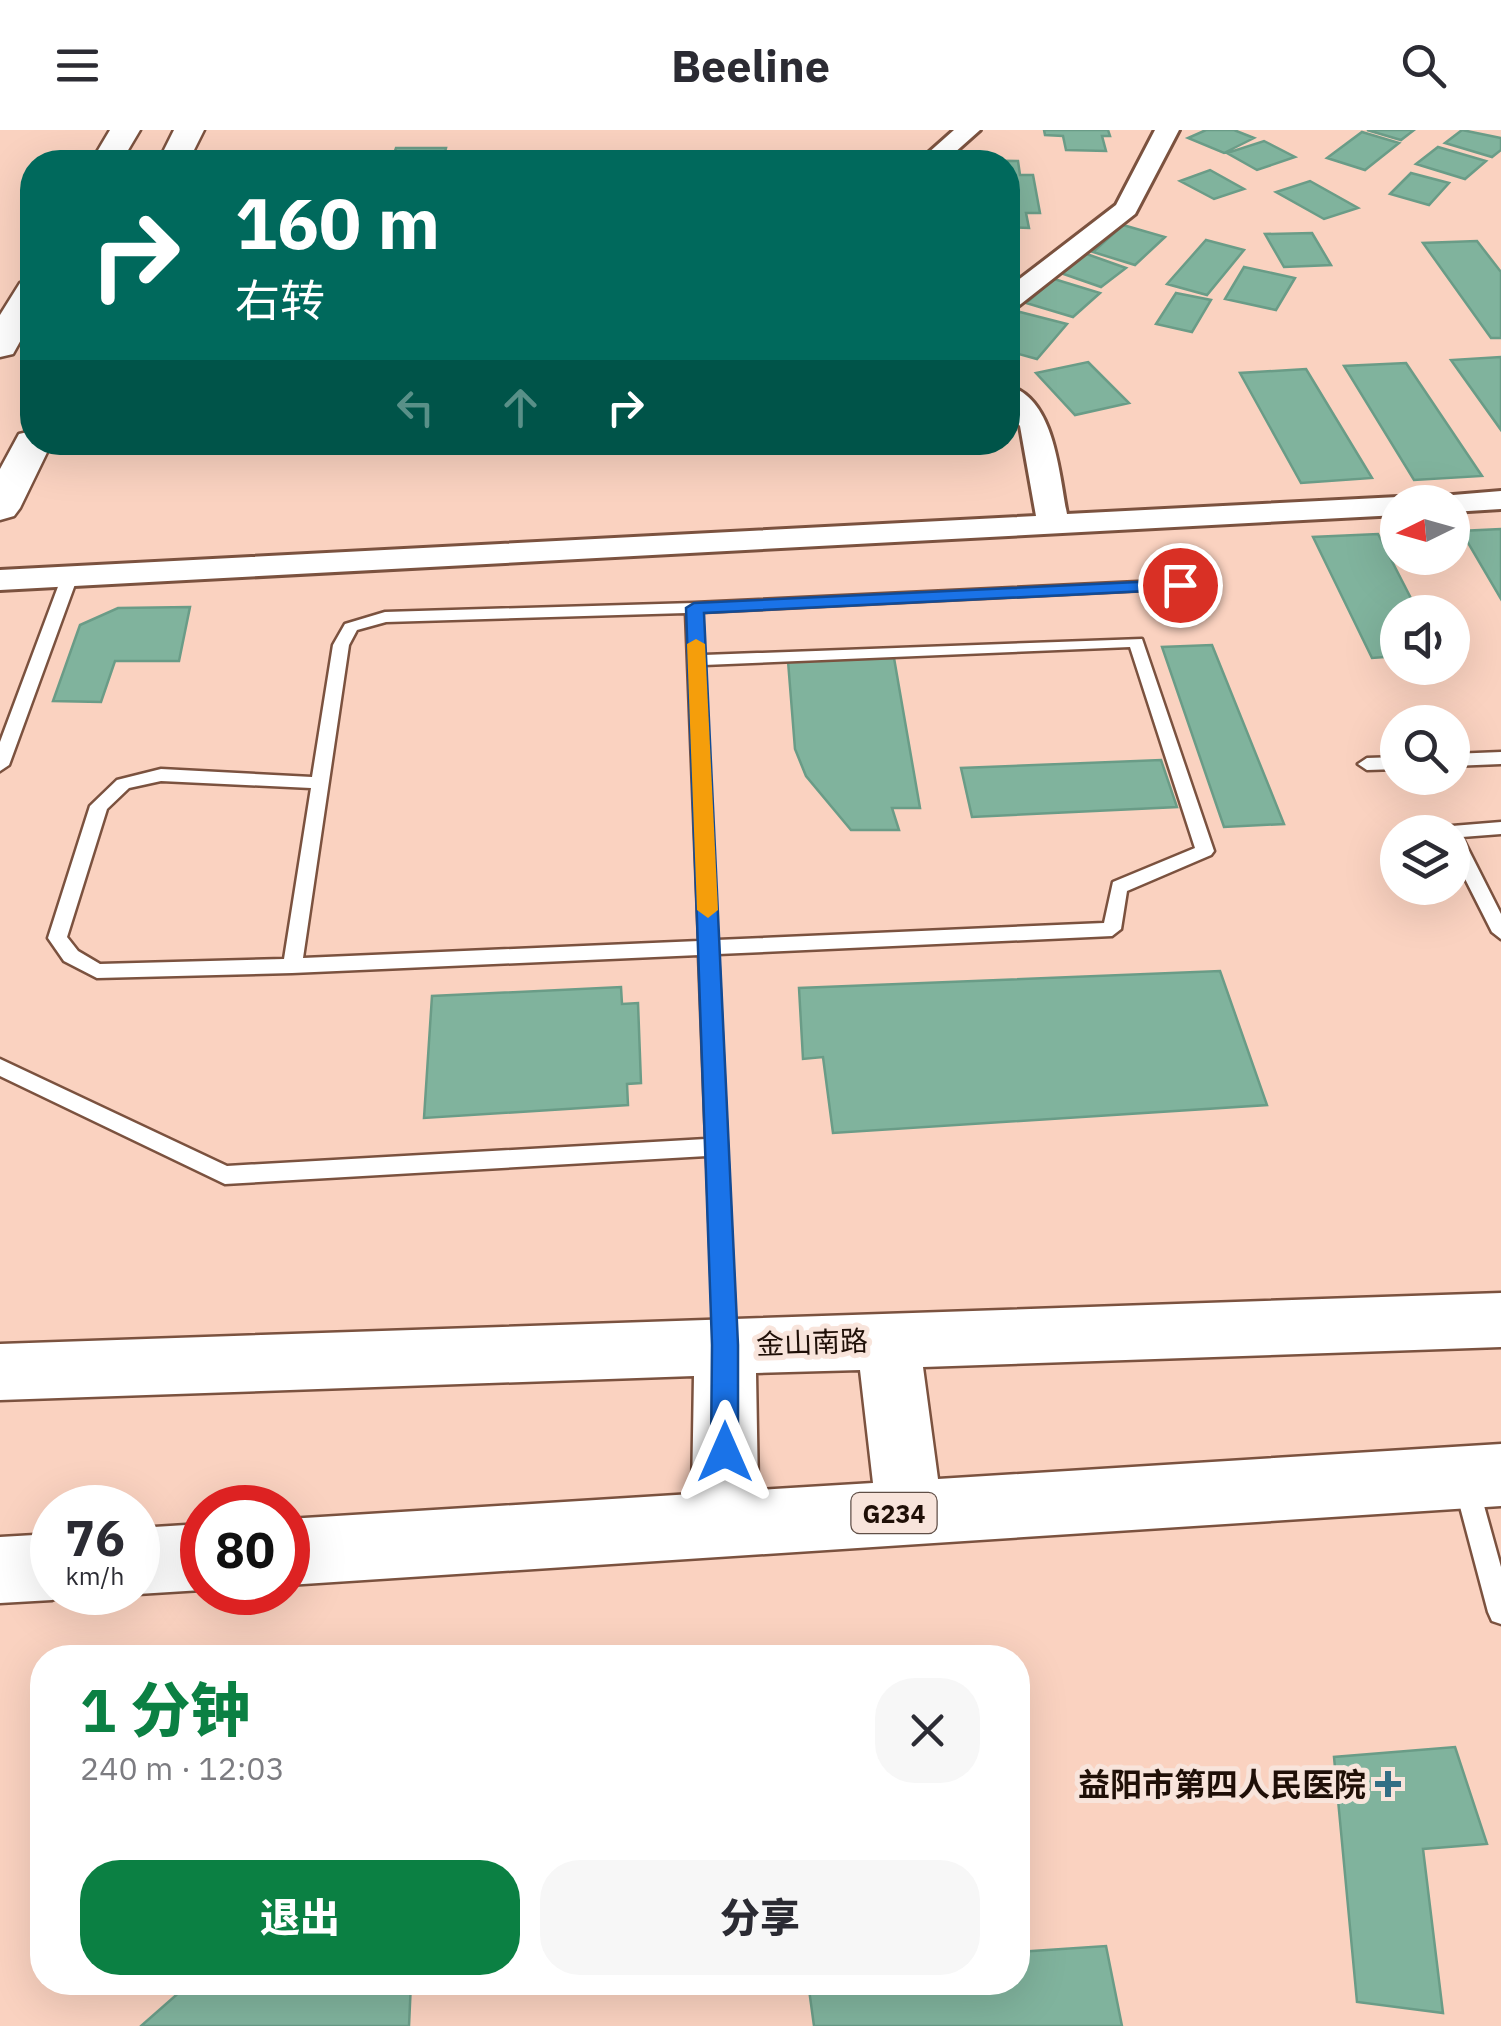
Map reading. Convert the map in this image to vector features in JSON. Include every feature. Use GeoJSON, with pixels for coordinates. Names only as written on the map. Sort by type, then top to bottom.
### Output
{"type":"FeatureCollection","features":[{"type":"Feature","properties":{"kind":"main road"},"geometry":{"type":"LineString","coordinates":[[0,346],[20,311]]}},
{"type":"Feature","properties":{"kind":"main road"},"geometry":{"type":"LineString","coordinates":[[0,508],[26,455]]}},
{"type":"Feature","properties":{"kind":"main road","name":"金山南路"},"geometry":{"type":"LineString","coordinates":[[1,1372],[1501,1320]]}},
{"type":"Feature","properties":{"kind":"main road"},"geometry":{"type":"LineString","coordinates":[[888,1340],[910,1512]]}},
{"type":"Feature","properties":{"kind":"main road"},"geometry":{"type":"LineString","coordinates":[[724,1524],[725,1345]]}},
{"type":"Feature","properties":{"kind":"main road","name":"G234"},"geometry":{"type":"LineString","coordinates":[[310,1551],[1482,1476]]}},
{"type":"Feature","properties":{"kind":"main road"},"geometry":{"type":"LineString","coordinates":[[0,1570],[30,1568]]}},
{"type":"Feature","properties":{"kind":"street"},"geometry":{"type":"LineString","coordinates":[[944,150],[968,130]]}},
{"type":"Feature","properties":{"kind":"street"},"geometry":{"type":"LineString","coordinates":[[1020,291],[1126,209],[1168,130]]}},
{"type":"Feature","properties":{"kind":"street"},"geometry":{"type":"LineString","coordinates":[[1020,408],[1034,424],[1053,524]]}},
{"type":"Feature","properties":{"kind":"street"},"geometry":{"type":"LineString","coordinates":[[1470,502],[1501,500]]}},
{"type":"Feature","properties":{"kind":"street"},"geometry":{"type":"LineString","coordinates":[[0,580],[1380,507]]}},
{"type":"Feature","properties":{"kind":"lane"},"geometry":{"type":"LineString","coordinates":[[0,765],[70,576]]}},
{"type":"Feature","properties":{"kind":"lane"},"geometry":{"type":"LineString","coordinates":[[292,966],[341,645],[351,627],[385,617],[694,608],[1180,585]]}},
{"type":"Feature","properties":{"kind":"lane"},"geometry":{"type":"LineString","coordinates":[[694,608],[725,1345]]}},
{"type":"Feature","properties":{"kind":"lane"},"geometry":{"type":"LineString","coordinates":[[320,783],[162,775],[123,784],[99,806],[57,938],[72,956],[97,971],[710,950],[1112,929],[1119,887],[1205,850],[1136,642],[697,660]]}},
{"type":"Feature","properties":{"kind":"lane"},"geometry":{"type":"LineString","coordinates":[[1470,759],[1501,758]]}},
{"type":"Feature","properties":{"kind":"lane"},"geometry":{"type":"LineString","coordinates":[[1367,764],[1380,764]]}},
{"type":"Feature","properties":{"kind":"lane"},"geometry":{"type":"LineString","coordinates":[[1470,831],[1501,828]]}},
{"type":"Feature","properties":{"kind":"lane"},"geometry":{"type":"LineString","coordinates":[[1470,867],[1499,923]]}},
{"type":"Feature","properties":{"kind":"lane"},"geometry":{"type":"LineString","coordinates":[[0,1068],[225,1175],[716,1147]]}},
{"type":"Feature","properties":{"kind":"lane"},"geometry":{"type":"LineString","coordinates":[[1482,1476],[1501,1612]]}},
{"type":"Feature","properties":{"kind":"building"},"geometry":{"type":"Polygon","coordinates":[[[1044,130],[1108,130],[1110,136],[1102,136],[1106,151],[1066,150],[1063,136],[1045,135],[1044,130]]]}},
{"type":"Feature","properties":{"kind":"building"},"geometry":{"type":"Polygon","coordinates":[[[1206,130],[1234,130],[1254,138],[1224,153],[1188,138],[1206,130]]]}},
{"type":"Feature","properties":{"kind":"building"},"geometry":{"type":"Polygon","coordinates":[[[1367,130],[1414,130],[1401,140],[1367,130]]]}},
{"type":"Feature","properties":{"kind":"building"},"geometry":{"type":"Polygon","coordinates":[[[1462,130],[1501,138],[1501,150],[1492,157],[1445,143],[1462,130]]]}},
{"type":"Feature","properties":{"kind":"building"},"geometry":{"type":"Polygon","coordinates":[[[1362,132],[1399,143],[1365,170],[1327,158],[1362,132]]]}},
{"type":"Feature","properties":{"kind":"building"},"geometry":{"type":"Polygon","coordinates":[[[1264,141],[1295,157],[1257,170],[1227,153],[1264,141]]]}},
{"type":"Feature","properties":{"kind":"building"},"geometry":{"type":"Polygon","coordinates":[[[1438,147],[1486,161],[1465,179],[1416,164],[1438,147]]]}},
{"type":"Feature","properties":{"kind":"building"},"geometry":{"type":"Polygon","coordinates":[[[396,148],[446,148],[446,150],[396,148]]]}},
{"type":"Feature","properties":{"kind":"building"},"geometry":{"type":"Polygon","coordinates":[[[1210,170],[1244,189],[1214,199],[1180,181],[1210,170]]]}},
{"type":"Feature","properties":{"kind":"building"},"geometry":{"type":"Polygon","coordinates":[[[1411,173],[1449,183],[1429,205],[1390,194],[1411,173]]]}},
{"type":"Feature","properties":{"kind":"building"},"geometry":{"type":"Polygon","coordinates":[[[1020,175],[1033,175],[1040,213],[1026,213],[1029,228],[1020,228],[1020,175]]]}},
{"type":"Feature","properties":{"kind":"building"},"geometry":{"type":"Polygon","coordinates":[[[1310,181],[1358,208],[1324,219],[1276,192],[1310,181]]]}},
{"type":"Feature","properties":{"kind":"building"},"geometry":{"type":"Polygon","coordinates":[[[1123,225],[1165,237],[1135,265],[1093,252],[1123,225]]]}},
{"type":"Feature","properties":{"kind":"building"},"geometry":{"type":"Polygon","coordinates":[[[1312,233],[1331,265],[1284,267],[1265,234],[1312,233]]]}},
{"type":"Feature","properties":{"kind":"building"},"geometry":{"type":"Polygon","coordinates":[[[1206,240],[1244,250],[1207,295],[1167,284],[1206,240]]]}},
{"type":"Feature","properties":{"kind":"building"},"geometry":{"type":"Polygon","coordinates":[[[1477,241],[1501,272],[1501,338],[1491,338],[1423,243],[1477,241]]]}},
{"type":"Feature","properties":{"kind":"building"},"geometry":{"type":"Polygon","coordinates":[[[1084,253],[1126,268],[1101,287],[1058,272],[1084,253]]]}},
{"type":"Feature","properties":{"kind":"building"},"geometry":{"type":"Polygon","coordinates":[[[1244,267],[1295,278],[1276,310],[1225,299],[1244,267]]]}},
{"type":"Feature","properties":{"kind":"building"},"geometry":{"type":"Polygon","coordinates":[[[1054,279],[1100,293],[1073,317],[1026,303],[1054,279]]]}},
{"type":"Feature","properties":{"kind":"building"},"geometry":{"type":"Polygon","coordinates":[[[1176,293],[1211,300],[1192,332],[1156,324],[1176,293]]]}},
{"type":"Feature","properties":{"kind":"building"},"geometry":{"type":"Polygon","coordinates":[[[1020,312],[1067,324],[1037,359],[1020,354],[1020,312]]]}},
{"type":"Feature","properties":{"kind":"building"},"geometry":{"type":"Polygon","coordinates":[[[1501,357],[1501,430],[1451,360],[1501,357]]]}},
{"type":"Feature","properties":{"kind":"building"},"geometry":{"type":"Polygon","coordinates":[[[1088,362],[1129,403],[1075,415],[1036,373],[1088,362]]]}},
{"type":"Feature","properties":{"kind":"building"},"geometry":{"type":"Polygon","coordinates":[[[1406,363],[1482,476],[1414,480],[1344,366],[1406,363]]]}},
{"type":"Feature","properties":{"kind":"building"},"geometry":{"type":"Polygon","coordinates":[[[1306,369],[1372,478],[1301,483],[1240,373],[1306,369]]]}},
{"type":"Feature","properties":{"kind":"building"},"geometry":{"type":"Polygon","coordinates":[[[1501,529],[1501,599],[1470,546],[1470,531],[1501,529]]]}},
{"type":"Feature","properties":{"kind":"building"},"geometry":{"type":"Polygon","coordinates":[[[1378,534],[1380,575],[1399,575],[1409,595],[1380,595],[1380,657],[1372,658],[1313,537],[1378,534]]]}},
{"type":"Feature","properties":{"kind":"building"},"geometry":{"type":"Polygon","coordinates":[[[190,607],[179,661],[115,661],[101,702],[53,701],[80,625],[118,608],[190,607]]]}},
{"type":"Feature","properties":{"kind":"building"},"geometry":{"type":"Polygon","coordinates":[[[1212,645],[1284,824],[1224,827],[1162,647],[1212,645]]]}},
{"type":"Feature","properties":{"kind":"building"},"geometry":{"type":"Polygon","coordinates":[[[894,658],[920,808],[892,808],[899,830],[851,830],[806,776],[795,749],[788,661],[894,658]]]}},
{"type":"Feature","properties":{"kind":"building"},"geometry":{"type":"Polygon","coordinates":[[[1161,760],[1177,807],[972,817],[961,768],[1161,760]]]}},
{"type":"Feature","properties":{"kind":"building"},"geometry":{"type":"Polygon","coordinates":[[[1220,971],[1267,1105],[833,1133],[823,1057],[803,1059],[799,988],[1220,971]]]}},
{"type":"Feature","properties":{"kind":"building"},"geometry":{"type":"Polygon","coordinates":[[[621,987],[622,1004],[638,1003],[641,1083],[627,1084],[628,1105],[424,1118],[432,996],[621,987]]]}},
{"type":"Feature","properties":{"kind":"building"},"geometry":{"type":"Polygon","coordinates":[[[1455,1747],[1487,1844],[1423,1849],[1443,2013],[1357,2002],[1334,1757],[1455,1747]]]}},
{"type":"Feature","properties":{"kind":"building"},"geometry":{"type":"Polygon","coordinates":[[[1106,1946],[1122,2026],[814,2026],[810,1995],[1030,1995],[1030,1951],[1106,1946]]]}},
{"type":"Feature","properties":{"kind":"building"},"geometry":{"type":"Polygon","coordinates":[[[176,1995],[410,1995],[409,2026],[141,2026],[176,1995]]]}},
{"type":"Feature","properties":{"kind":"slow traffic"},"geometry":{"type":"LineString","coordinates":[[696,644],[708,910]]}},
{"type":"Feature","properties":{"kind":"place","name":"益阳市第四人民医院"},"geometry":{"type":"Point","coordinates":[1388,1784]}},
{"type":"Feature","properties":{"kind":"route"},"geometry":{"type":"LineString","coordinates":[[725,1452],[725,1345],[694,608],[1180,585]]}}]}
